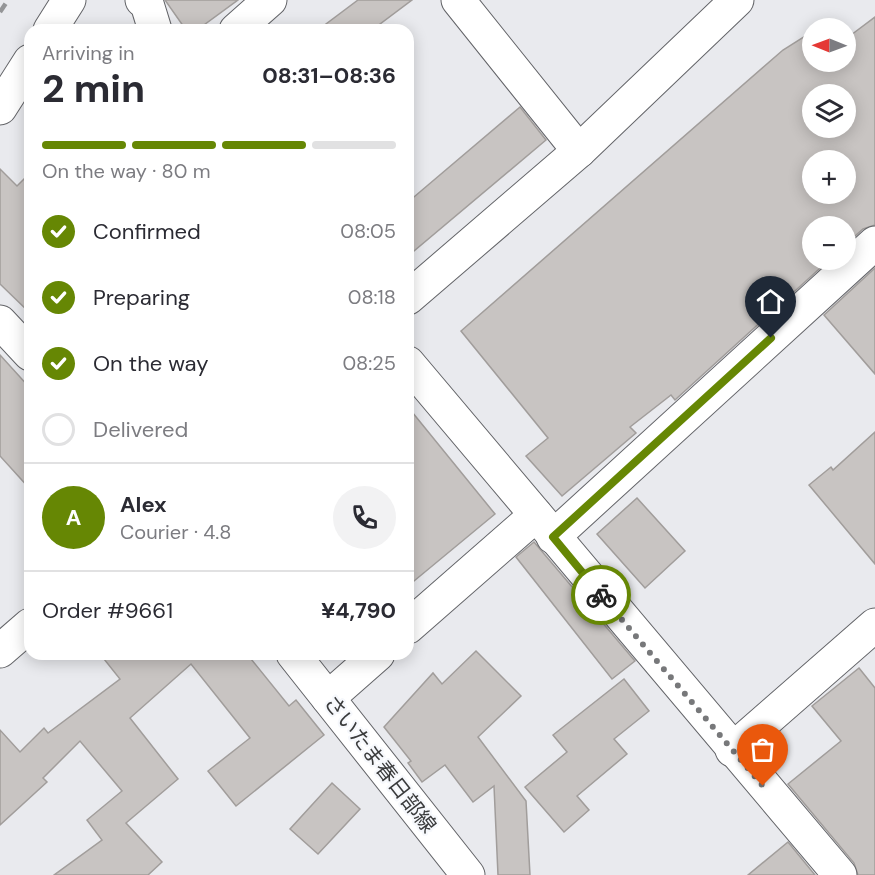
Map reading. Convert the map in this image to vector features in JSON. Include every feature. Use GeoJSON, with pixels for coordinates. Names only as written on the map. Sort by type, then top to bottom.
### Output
{"type":"FeatureCollection","features":[{"type":"Feature","properties":{"kind":"street"},"geometry":{"type":"LineString","coordinates":[[54,24],[69,0]]}},
{"type":"Feature","properties":{"kind":"street"},"geometry":{"type":"LineString","coordinates":[[142,0],[147,4],[153,24]]}},
{"type":"Feature","properties":{"kind":"street"},"geometry":{"type":"LineString","coordinates":[[243,24],[270,0]]}},
{"type":"Feature","properties":{"kind":"street"},"geometry":{"type":"LineString","coordinates":[[414,293],[579,151],[737,0]]}},
{"type":"Feature","properties":{"kind":"street"},"geometry":{"type":"LineString","coordinates":[[467,18],[579,151]]}},
{"type":"Feature","properties":{"kind":"street"},"geometry":{"type":"LineString","coordinates":[[0,108],[24,70]]}},
{"type":"Feature","properties":{"kind":"street"},"geometry":{"type":"LineString","coordinates":[[414,623],[544,526],[875,243]]}},
{"type":"Feature","properties":{"kind":"street"},"geometry":{"type":"LineString","coordinates":[[0,322],[24,348]]}},
{"type":"Feature","properties":{"kind":"street"},"geometry":{"type":"LineString","coordinates":[[414,370],[732,750],[840,875]]}},
{"type":"Feature","properties":{"kind":"street"},"geometry":{"type":"LineString","coordinates":[[732,750],[875,625]]}},
{"type":"Feature","properties":{"kind":"street"},"geometry":{"type":"LineString","coordinates":[[0,651],[24,630]]}},
{"type":"Feature","properties":{"kind":"street","name":"さいたま春日部線"},"geometry":{"type":"LineString","coordinates":[[298,660],[468,875]]}},
{"type":"Feature","properties":{"kind":"street"},"geometry":{"type":"LineString","coordinates":[[328,698],[371,660]]}},
{"type":"Feature","properties":{"kind":"building"},"geometry":{"type":"Polygon","coordinates":[[[165,0],[238,0],[205,24],[182,24],[165,0]]]}},
{"type":"Feature","properties":{"kind":"building"},"geometry":{"type":"Polygon","coordinates":[[[358,0],[412,0],[380,24],[326,24],[358,0]]]}},
{"type":"Feature","properties":{"kind":"building"},"geometry":{"type":"Polygon","coordinates":[[[875,17],[875,225],[863,229],[856,235],[856,216],[802,216],[802,270],[818,270],[675,400],[671,395],[630,427],[636,433],[562,496],[526,456],[548,438],[461,331],[783,50],[802,38],[802,72],[856,72],[856,31],[875,17]]]}},
{"type":"Feature","properties":{"kind":"building"},"geometry":{"type":"Polygon","coordinates":[[[520,107],[546,140],[414,251],[414,197],[520,107]]]}},
{"type":"Feature","properties":{"kind":"building"},"geometry":{"type":"Polygon","coordinates":[[[0,169],[17,186],[24,179],[24,307],[0,284],[0,169]]]}},
{"type":"Feature","properties":{"kind":"building"},"geometry":{"type":"Polygon","coordinates":[[[875,268],[875,374],[824,315],[875,268]]]}},
{"type":"Feature","properties":{"kind":"building"},"geometry":{"type":"Polygon","coordinates":[[[0,355],[24,381],[24,482],[0,456],[0,355]]]}},
{"type":"Feature","properties":{"kind":"building"},"geometry":{"type":"Polygon","coordinates":[[[414,414],[495,514],[414,581],[414,414]]]}},
{"type":"Feature","properties":{"kind":"building"},"geometry":{"type":"Polygon","coordinates":[[[875,432],[875,564],[809,485],[831,467],[833,470],[875,432]]]}},
{"type":"Feature","properties":{"kind":"building"},"geometry":{"type":"Polygon","coordinates":[[[637,498],[685,551],[645,588],[597,534],[637,498]]]}},
{"type":"Feature","properties":{"kind":"building"},"geometry":{"type":"Polygon","coordinates":[[[534,542],[635,661],[612,679],[516,557],[534,542]]]}},
{"type":"Feature","properties":{"kind":"building"},"geometry":{"type":"Polygon","coordinates":[[[476,651],[521,696],[478,737],[526,801],[530,875],[498,875],[494,786],[473,802],[445,765],[422,782],[408,763],[411,761],[384,727],[433,673],[442,684],[476,651]]]}},
{"type":"Feature","properties":{"kind":"building"},"geometry":{"type":"Polygon","coordinates":[[[105,660],[252,660],[289,706],[296,700],[324,735],[236,806],[208,771],[250,738],[191,664],[130,718],[178,779],[126,823],[162,862],[148,875],[54,875],[102,840],[87,820],[122,791],[80,741],[43,778],[47,782],[0,825],[0,730],[20,752],[44,728],[48,733],[120,679],[105,660]]]}},
{"type":"Feature","properties":{"kind":"building"},"geometry":{"type":"Polygon","coordinates":[[[859,668],[875,688],[875,875],[858,875],[854,863],[788,784],[841,741],[812,706],[859,668]]]}},
{"type":"Feature","properties":{"kind":"building"},"geometry":{"type":"Polygon","coordinates":[[[624,679],[649,711],[614,739],[627,754],[577,796],[589,810],[564,832],[525,787],[567,752],[553,735],[624,679]]]}},
{"type":"Feature","properties":{"kind":"building"},"geometry":{"type":"Polygon","coordinates":[[[332,783],[360,809],[318,854],[290,829],[332,783]]]}},
{"type":"Feature","properties":{"kind":"building"},"geometry":{"type":"Polygon","coordinates":[[[788,842],[815,875],[748,875],[788,842]]]}},
{"type":"Feature","properties":{"kind":"railway"},"geometry":{"type":"LineString","coordinates":[[0,12],[8,0]]}},
{"type":"Feature","properties":{"kind":"way so far"},"geometry":{"type":"LineString","coordinates":[[601,595],[763,786]]}},
{"type":"Feature","properties":{"kind":"route"},"geometry":{"type":"LineString","coordinates":[[601,595],[553,537],[771,338]]}}]}
